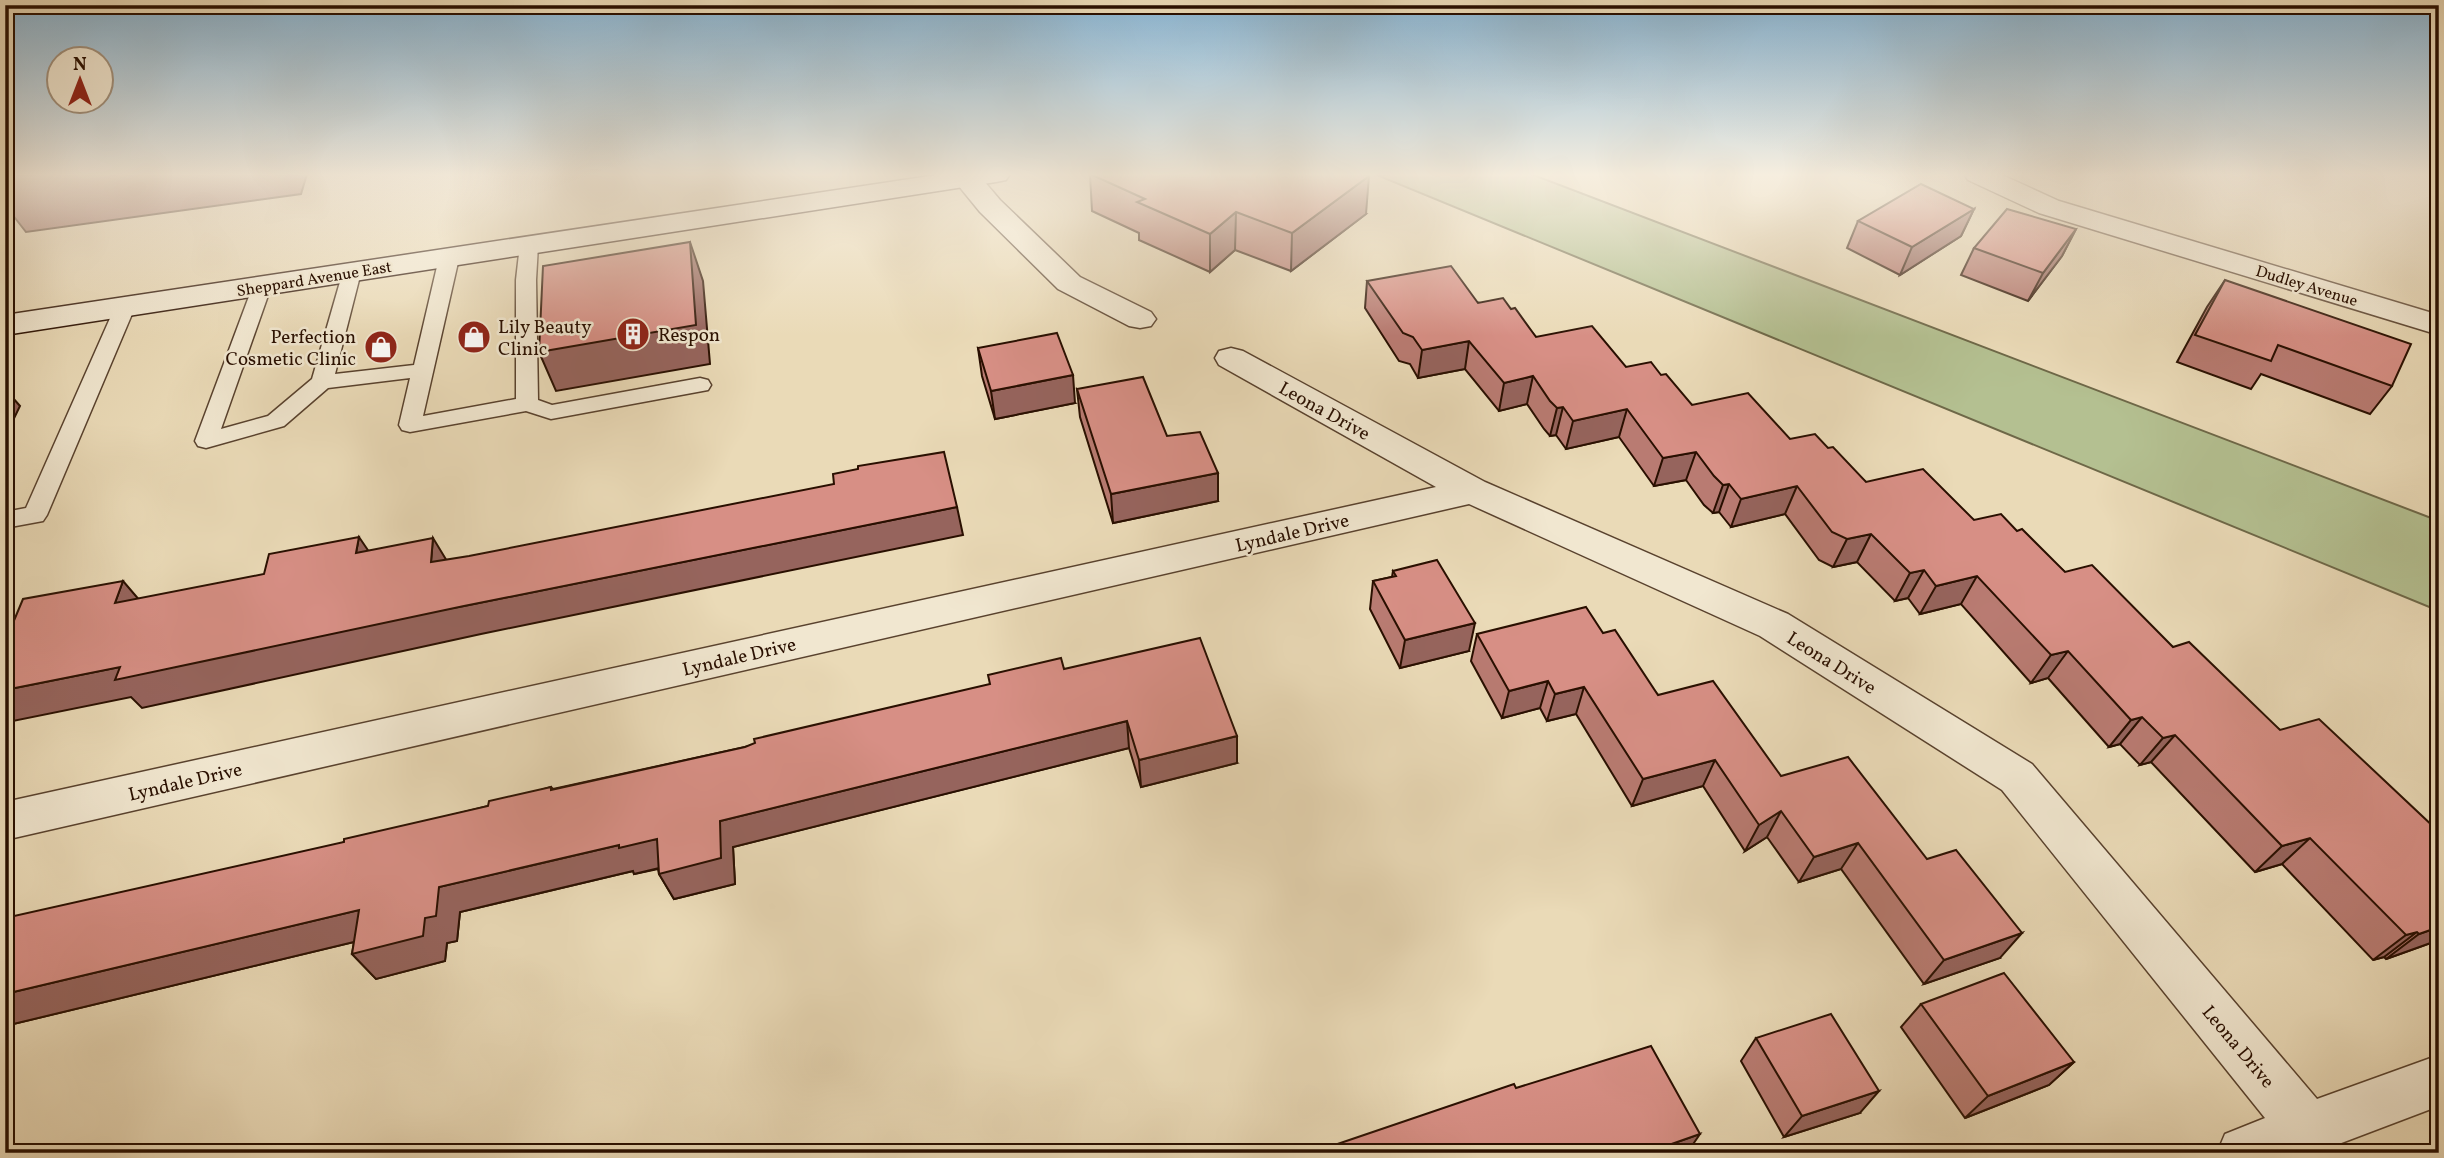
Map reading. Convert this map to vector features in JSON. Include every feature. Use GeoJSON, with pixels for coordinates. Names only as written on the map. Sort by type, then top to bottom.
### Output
{"type":"FeatureCollection","features":[{"type":"Feature","properties":{"kind":"street","name":"Sheppard Avenue East"},"geometry":{"type":"LineString","coordinates":[[5,325],[637,228]]}},
{"type":"Feature","properties":{"kind":"street"},"geometry":{"type":"LineString","coordinates":[[1013,228],[1069,283],[1140,319]]}},
{"type":"Feature","properties":{"kind":"street","name":"Dudley Avenue"},"geometry":{"type":"LineString","coordinates":[[2119,228],[2437,323]]}},
{"type":"Feature","properties":{"kind":"street","name":"Leona Drive"},"geometry":{"type":"LineString","coordinates":[[1231,358],[1472,491],[1774,625],[2017,777],[2308,1129]]}},
{"type":"Feature","properties":{"kind":"street","name":"Lyndale Drive"},"geometry":{"type":"LineString","coordinates":[[5,821],[1472,491]]}},
{"type":"Feature","properties":{"kind":"street"},"geometry":{"type":"LineString","coordinates":[[2244,1153],[2439,1080]]}},
{"type":"Feature","properties":{"kind":"lane"},"geometry":{"type":"LineString","coordinates":[[527,404],[526,280],[529,245]]}},
{"type":"Feature","properties":{"kind":"lane"},"geometry":{"type":"LineString","coordinates":[[449,257],[410,425],[527,404],[551,412],[700,385]]}},
{"type":"Feature","properties":{"kind":"lane"},"geometry":{"type":"LineString","coordinates":[[322,382],[351,272]]}},
{"type":"Feature","properties":{"kind":"lane"},"geometry":{"type":"LineString","coordinates":[[261,287],[206,441],[276,421],[322,382],[423,370]]}},
{"type":"Feature","properties":{"kind":"lane"},"geometry":{"type":"LineString","coordinates":[[5,520],[35,515],[125,306]]}},
{"type":"Feature","properties":{"kind":"green space"},"geometry":{"type":"Polygon","coordinates":[[[1506,228],[1672,228],[2439,521],[2439,611],[1506,228]]]}},
{"type":"Feature","properties":{"kind":"building"},"geometry":{"type":"Polygon","coordinates":[[[1196,228],[1217,228],[1210,234],[1196,228]]]}},
{"type":"Feature","properties":{"kind":"building"},"geometry":{"type":"Polygon","coordinates":[[[1279,228],[1299,228],[1292,233],[1279,228]]]}},
{"type":"Feature","properties":{"kind":"building"},"geometry":{"type":"Polygon","coordinates":[[[1873,228],[1943,228],[1912,247],[1873,228]]]}},
{"type":"Feature","properties":{"kind":"building"},"geometry":{"type":"Polygon","coordinates":[[[1991,228],[2076,229],[2043,273],[1974,248],[1991,228]]]}},
{"type":"Feature","properties":{"kind":"building"},"geometry":{"type":"Polygon","coordinates":[[[690,242],[696,325],[539,352],[543,266],[690,242]]]}},
{"type":"Feature","properties":{"kind":"building"},"geometry":{"type":"Polygon","coordinates":[[[1451,266],[1478,303],[1503,298],[1511,309],[1515,308],[1536,337],[1592,326],[1626,367],[1651,362],[1661,375],[1666,374],[1692,405],[1748,393],[1790,439],[1815,434],[1828,448],[1833,447],[1866,482],[1923,469],[1974,520],[2001,514],[2017,531],[2022,529],[2065,572],[2092,565],[2173,647],[2189,642],[2280,730],[2319,719],[2436,829],[2439,828],[2439,927],[2406,935],[2310,838],[2282,846],[2175,735],[2163,738],[2142,717],[2131,720],[2068,651],[2051,655],[1977,576],[1936,586],[1924,570],[1910,573],[1871,534],[1847,539],[1832,532],[1797,486],[1741,499],[1729,484],[1723,485],[1714,476],[1696,452],[1663,458],[1627,409],[1573,421],[1563,407],[1557,408],[1550,401],[1533,376],[1504,383],[1469,341],[1422,350],[1413,337],[1403,333],[1367,281],[1451,266]]]}},
{"type":"Feature","properties":{"kind":"building"},"geometry":{"type":"Polygon","coordinates":[[[2225,280],[2411,344],[2392,386],[2278,345],[2271,361],[2195,335],[2225,280]]]}},
{"type":"Feature","properties":{"kind":"building"},"geometry":{"type":"Polygon","coordinates":[[[1057,333],[1073,375],[991,391],[978,348],[1057,333]]]}},
{"type":"Feature","properties":{"kind":"building"},"geometry":{"type":"Polygon","coordinates":[[[1143,377],[1167,436],[1200,432],[1218,473],[1111,494],[1077,389],[1143,377]]]}},
{"type":"Feature","properties":{"kind":"building"},"geometry":{"type":"Polygon","coordinates":[[[944,452],[957,507],[464,606],[115,680],[120,667],[5,690],[5,642],[23,599],[123,581],[115,603],[264,574],[269,554],[359,537],[356,553],[433,538],[431,562],[469,556],[834,484],[833,474],[858,469],[858,466],[944,452]]]}},
{"type":"Feature","properties":{"kind":"building"},"geometry":{"type":"Polygon","coordinates":[[[1437,560],[1475,623],[1405,640],[1373,581],[1396,576],[1393,571],[1437,560]]]}},
{"type":"Feature","properties":{"kind":"building"},"geometry":{"type":"Polygon","coordinates":[[[1586,607],[1603,633],[1615,630],[1658,695],[1713,681],[1781,776],[1848,757],[1927,859],[1956,850],[2022,933],[1944,960],[1858,843],[1814,857],[1781,811],[1759,825],[1715,760],[1643,779],[1584,687],[1555,694],[1548,681],[1509,691],[1477,634],[1586,607]]]}},
{"type":"Feature","properties":{"kind":"building"},"geometry":{"type":"Polygon","coordinates":[[[1200,638],[1237,736],[1139,760],[1127,721],[720,821],[721,858],[659,874],[657,839],[619,848],[619,845],[439,887],[436,916],[425,918],[423,936],[352,954],[359,910],[5,994],[5,918],[344,842],[344,839],[488,806],[489,801],[745,747],[755,743],[754,739],[990,684],[988,675],[1061,658],[1064,669],[1200,638]]]}},
{"type":"Feature","properties":{"kind":"building"},"geometry":{"type":"Polygon","coordinates":[[[2004,973],[2074,1062],[1988,1096],[1921,1004],[2004,973]]]}},
{"type":"Feature","properties":{"kind":"building"},"geometry":{"type":"Polygon","coordinates":[[[1831,1014],[1879,1091],[1802,1116],[1756,1038],[1831,1014]]]}},
{"type":"Feature","properties":{"kind":"building"},"geometry":{"type":"Polygon","coordinates":[[[1651,1046],[1700,1134],[1646,1153],[1311,1153],[1514,1084],[1516,1088],[1651,1046]]]}},
{"type":"Feature","properties":{"kind":"place","name":"Respon"},"geometry":{"type":"Point","coordinates":[633,334]}},
{"type":"Feature","properties":{"kind":"place","name":"Lily Beauty Clinic"},"geometry":{"type":"Point","coordinates":[474,337]}},
{"type":"Feature","properties":{"kind":"place","name":"Perfection Cosmetic Clinic"},"geometry":{"type":"Point","coordinates":[381,347]}}]}
